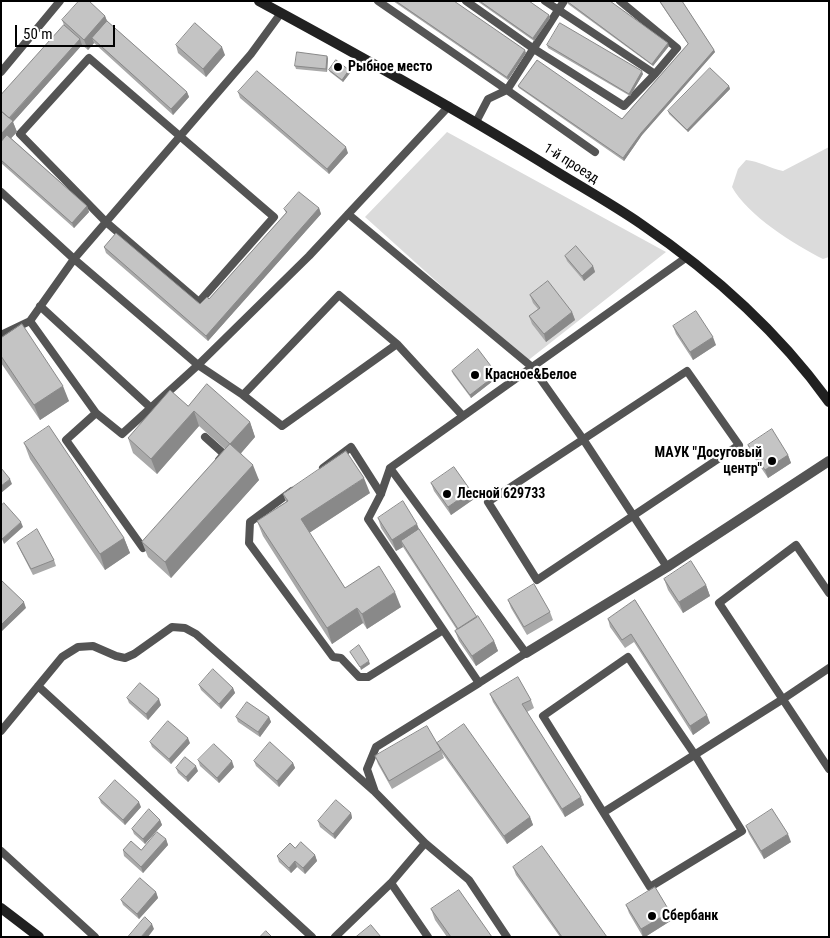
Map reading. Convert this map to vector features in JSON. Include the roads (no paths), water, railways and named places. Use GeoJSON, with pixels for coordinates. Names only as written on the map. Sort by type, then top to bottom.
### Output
{"type":"FeatureCollection","features":[{"type":"Feature","properties":{"kind":"street","name":"1-й проезд"},"geometry":{"type":"LineString","coordinates":[[259,1],[449,106],[640,223],[687,257],[731,294],[776,337],[829,402]]}},
{"type":"Feature","properties":{"kind":"street"},"geometry":{"type":"LineString","coordinates":[[526,653],[667,567],[829,461]]}},
{"type":"Feature","properties":{"kind":"street"},"geometry":{"type":"LineString","coordinates":[[1,908],[39,937]]}},
{"type":"Feature","properties":{"kind":"lane"},"geometry":{"type":"LineString","coordinates":[[1,72],[60,1]]}},
{"type":"Feature","properties":{"kind":"lane"},"geometry":{"type":"LineString","coordinates":[[378,1],[595,152]]}},
{"type":"Feature","properties":{"kind":"lane"},"geometry":{"type":"LineString","coordinates":[[466,1],[534,49],[624,106],[677,48],[620,1]]}},
{"type":"Feature","properties":{"kind":"lane"},"geometry":{"type":"LineString","coordinates":[[545,1],[655,74]]}},
{"type":"Feature","properties":{"kind":"lane"},"geometry":{"type":"LineString","coordinates":[[476,122],[488,99],[507,90],[564,1]]}},
{"type":"Feature","properties":{"kind":"lane"},"geometry":{"type":"LineString","coordinates":[[631,9],[638,1]]}},
{"type":"Feature","properties":{"kind":"lane"},"geometry":{"type":"LineString","coordinates":[[1,335],[30,321],[74,259],[251,54],[281,13]]}},
{"type":"Feature","properties":{"kind":"lane"},"geometry":{"type":"LineString","coordinates":[[89,58],[274,217],[199,302],[106,222],[20,134],[89,58]]}},
{"type":"Feature","properties":{"kind":"lane"},"geometry":{"type":"LineString","coordinates":[[30,321],[96,413],[122,434],[198,365],[309,256],[449,106]]}},
{"type":"Feature","properties":{"kind":"lane"},"geometry":{"type":"LineString","coordinates":[[1,192],[74,259],[198,365],[243,395],[282,426],[396,344]]}},
{"type":"Feature","properties":{"kind":"lane"},"geometry":{"type":"LineString","coordinates":[[348,214],[532,366],[583,439],[667,567]]}},
{"type":"Feature","properties":{"kind":"lane"},"geometry":{"type":"LineString","coordinates":[[479,682],[368,519],[381,494],[390,468],[462,415],[687,257]]}},
{"type":"Feature","properties":{"kind":"lane"},"geometry":{"type":"LineString","coordinates":[[243,395],[339,295],[396,344],[462,415]]}},
{"type":"Feature","properties":{"kind":"lane"},"geometry":{"type":"LineString","coordinates":[[40,306],[151,408]]}},
{"type":"Feature","properties":{"kind":"lane"},"geometry":{"type":"LineString","coordinates":[[687,371],[739,445],[634,517],[537,580],[488,502],[583,439],[687,371]]}},
{"type":"Feature","properties":{"kind":"lane"},"geometry":{"type":"LineString","coordinates":[[96,413],[66,440],[143,548],[156,534]]}},
{"type":"Feature","properties":{"kind":"lane"},"geometry":{"type":"LineString","coordinates":[[205,437],[224,454],[211,469]]}},
{"type":"Feature","properties":{"kind":"lane"},"geometry":{"type":"LineString","coordinates":[[320,470],[351,447],[381,494]]}},
{"type":"Feature","properties":{"kind":"lane"},"geometry":{"type":"LineString","coordinates":[[375,792],[367,769],[376,747],[526,653],[390,468]]}},
{"type":"Feature","properties":{"kind":"lane"},"geometry":{"type":"LineString","coordinates":[[296,487],[250,522],[249,543],[333,657],[342,658],[359,677],[368,677],[443,630]]}},
{"type":"Feature","properties":{"kind":"lane"},"geometry":{"type":"LineString","coordinates":[[829,593],[796,545],[719,603],[829,769]]}},
{"type":"Feature","properties":{"kind":"lane"},"geometry":{"type":"LineString","coordinates":[[1,731],[62,657],[78,647],[93,646],[125,658],[134,654],[172,627],[184,628],[196,634],[375,792],[425,843],[469,880],[507,937]]}},
{"type":"Feature","properties":{"kind":"lane"},"geometry":{"type":"LineString","coordinates":[[628,656],[695,755],[742,830],[650,887],[604,812],[543,716],[628,656]]}},
{"type":"Feature","properties":{"kind":"lane"},"geometry":{"type":"LineString","coordinates":[[604,812],[783,700],[829,668]]}},
{"type":"Feature","properties":{"kind":"lane"},"geometry":{"type":"LineString","coordinates":[[38,686],[312,937]]}},
{"type":"Feature","properties":{"kind":"lane"},"geometry":{"type":"LineString","coordinates":[[335,937],[391,883],[425,843]]}},
{"type":"Feature","properties":{"kind":"lane"},"geometry":{"type":"LineString","coordinates":[[1,851],[95,937]]}},
{"type":"Feature","properties":{"kind":"lane"},"geometry":{"type":"LineString","coordinates":[[391,883],[428,937]]}},
{"type":"Feature","properties":{"kind":"place","name":"Рыбное место"},"geometry":{"type":"Point","coordinates":[338,67]}},
{"type":"Feature","properties":{"kind":"place","name":"Красное&Белое"},"geometry":{"type":"Point","coordinates":[475,375]}},
{"type":"Feature","properties":{"kind":"place","name":"МАУК \"Досуговый центр\""},"geometry":{"type":"Point","coordinates":[772,461]}},
{"type":"Feature","properties":{"kind":"place","name":"Лесной 629733"},"geometry":{"type":"Point","coordinates":[447,494]}},
{"type":"Feature","properties":{"kind":"place","name":"Сбербанк"},"geometry":{"type":"Point","coordinates":[652,916]}}]}
